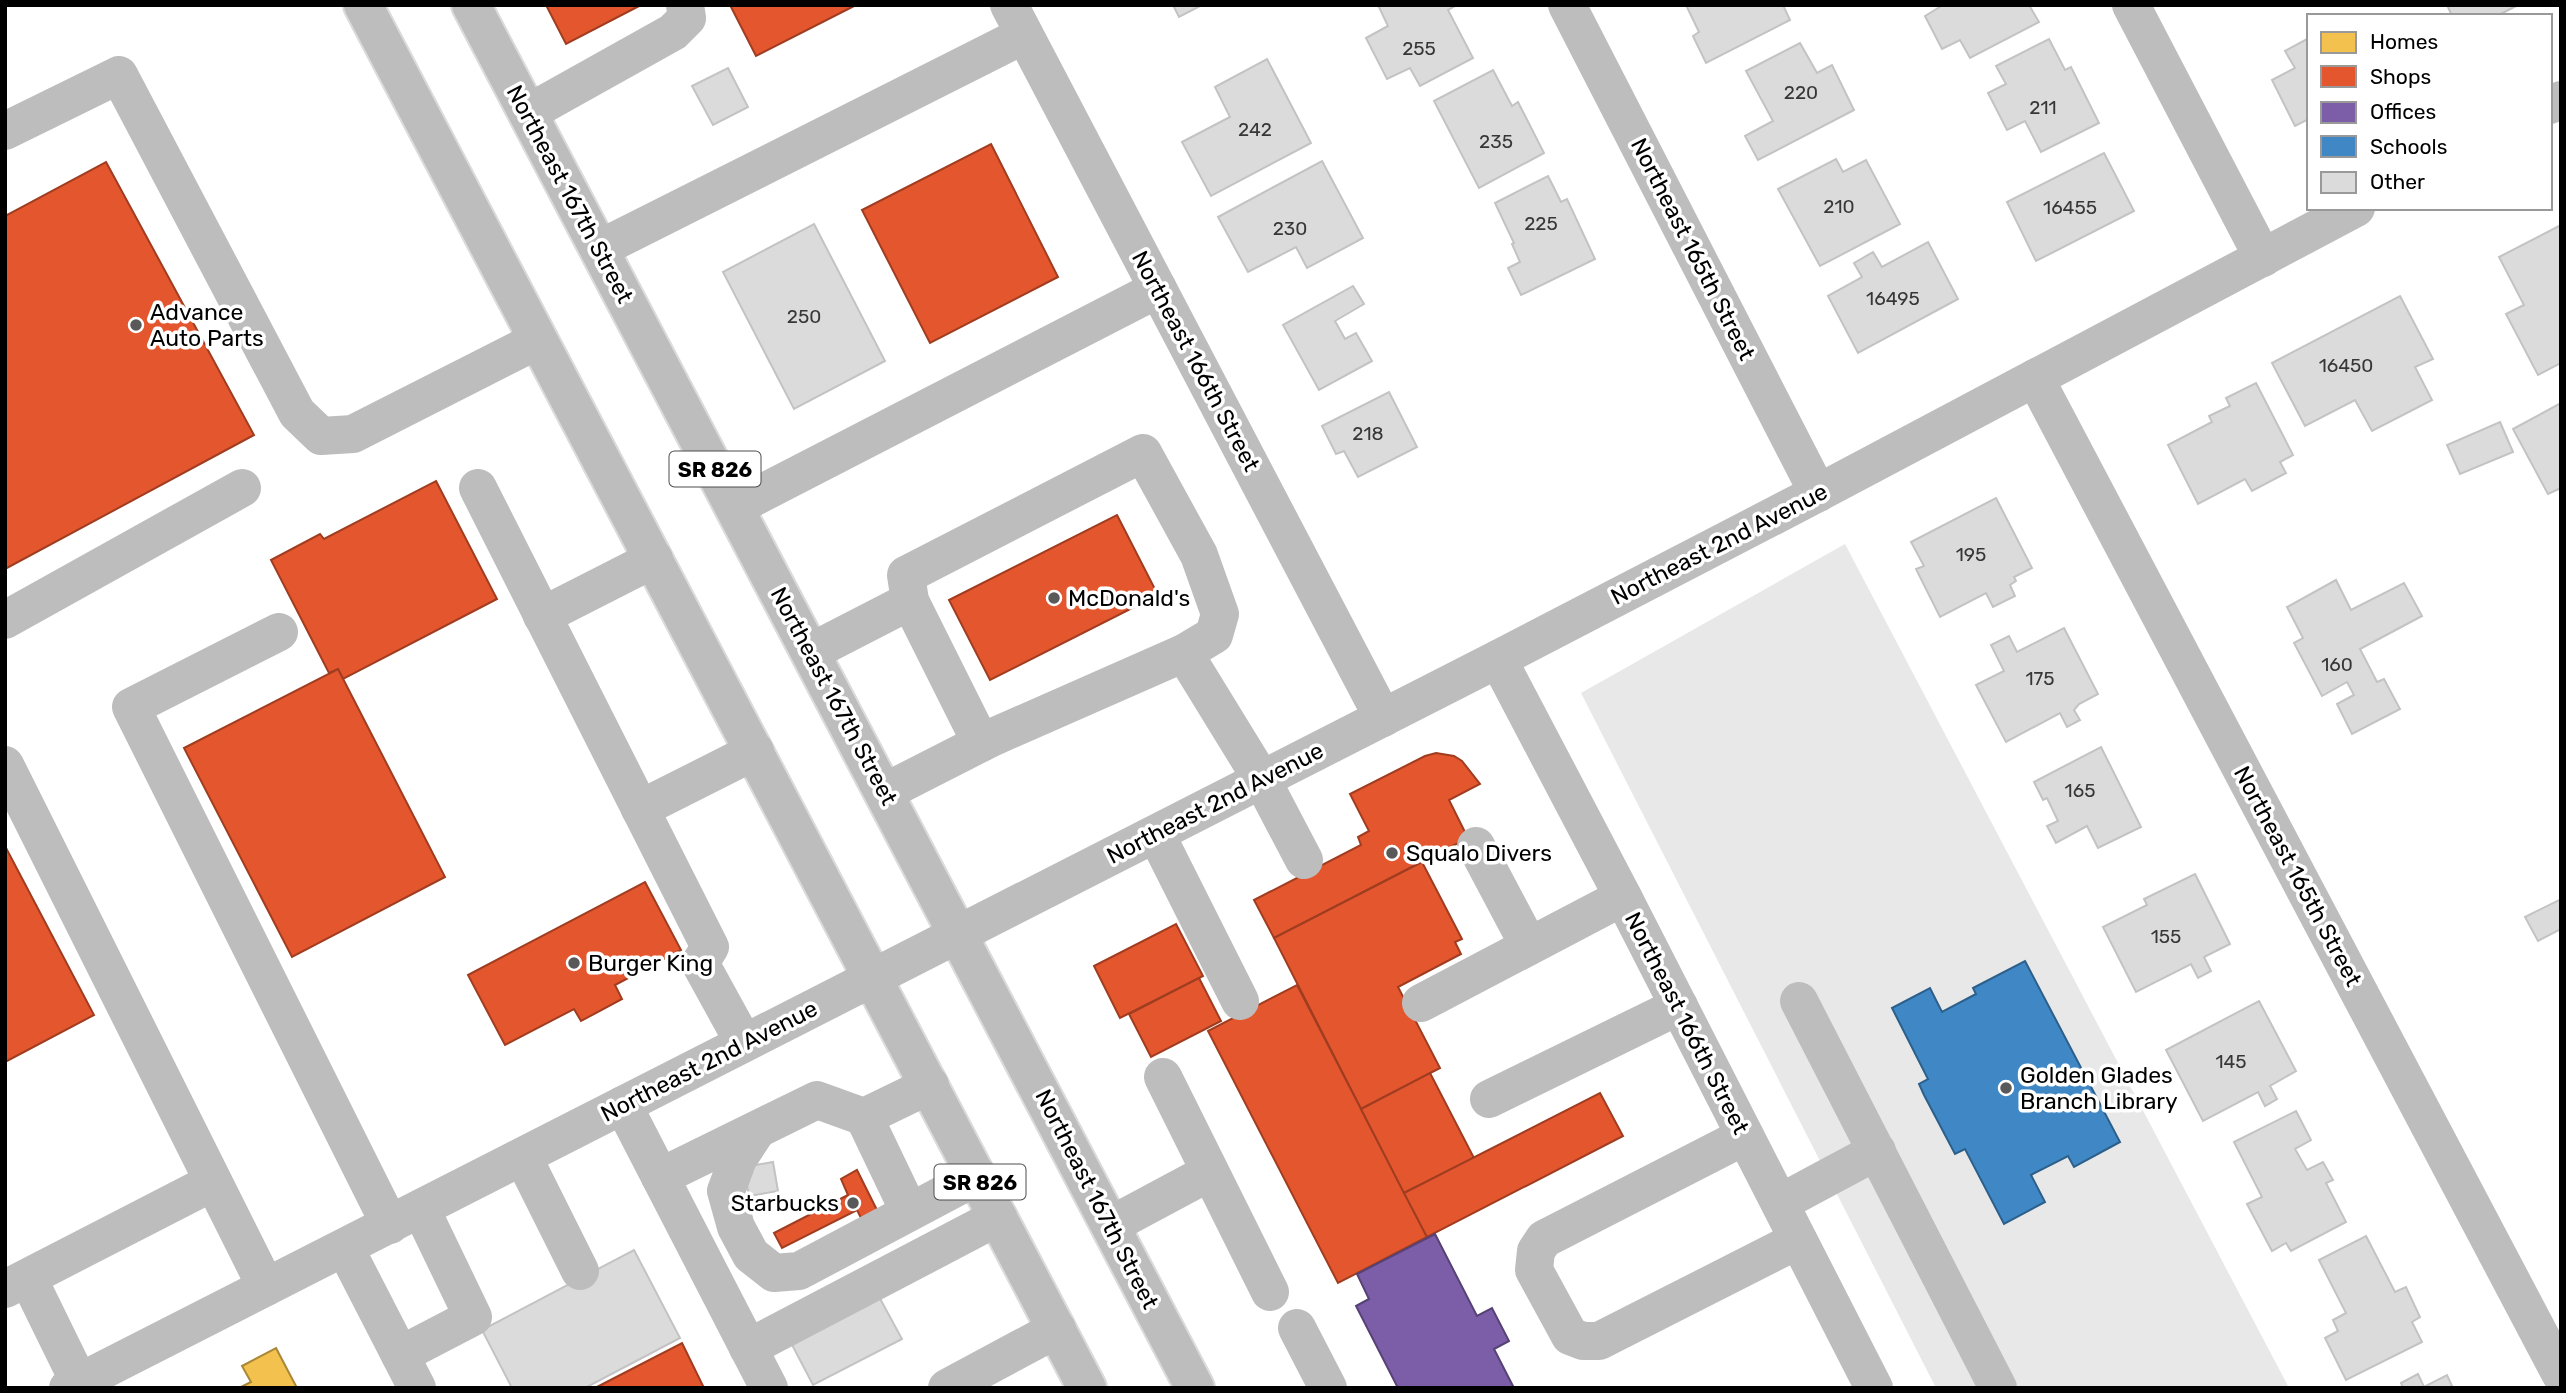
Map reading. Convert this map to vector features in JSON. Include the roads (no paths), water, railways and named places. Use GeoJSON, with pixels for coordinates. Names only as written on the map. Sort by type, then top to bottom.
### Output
{"type":"FeatureCollection","features":[{"type":"Feature","properties":{"kind":"street","name":"SR 826"},"geometry":{"type":"LineString","coordinates":[[363,5],[1087,1388]]}},
{"type":"Feature","properties":{"kind":"street","name":"Northeast 167th Street"},"geometry":{"type":"LineString","coordinates":[[471,5],[1195,1388]]}},
{"type":"Feature","properties":{"kind":"street"},"geometry":{"type":"LineString","coordinates":[[527,113],[673,32],[687,18],[685,5]]}},
{"type":"Feature","properties":{"kind":"street","name":"Northeast 165th Street"},"geometry":{"type":"LineString","coordinates":[[1567,5],[1818,493]]}},
{"type":"Feature","properties":{"kind":"street"},"geometry":{"type":"LineString","coordinates":[[2132,5],[2263,258]]}},
{"type":"Feature","properties":{"kind":"street"},"geometry":{"type":"LineString","coordinates":[[599,249],[1016,20]]}},
{"type":"Feature","properties":{"kind":"street","name":"Northeast 166th Street"},"geometry":{"type":"LineString","coordinates":[[1016,20],[1383,718]]}},
{"type":"Feature","properties":{"kind":"street"},"geometry":{"type":"LineString","coordinates":[[5,131],[119,75],[297,413],[321,436],[353,434],[538,340]]}},
{"type":"Feature","properties":{"kind":"street","name":"Northeast 2nd Avenue"},"geometry":{"type":"LineString","coordinates":[[74,1385],[1498,659],[2352,210]]}},
{"type":"Feature","properties":{"kind":"street"},"geometry":{"type":"LineString","coordinates":[[735,508],[1158,289]]}},
{"type":"Feature","properties":{"kind":"street","name":"Northeast 165th Street"},"geometry":{"type":"LineString","coordinates":[[2035,378],[2561,1375]]}},
{"type":"Feature","properties":{"kind":"street"},"geometry":{"type":"LineString","coordinates":[[885,792],[981,743],[1184,653],[1214,635],[1220,614],[1199,555],[1143,453],[906,575],[910,601],[981,743]]}},
{"type":"Feature","properties":{"kind":"street"},"geometry":{"type":"LineString","coordinates":[[5,620],[242,488]]}},
{"type":"Feature","properties":{"kind":"street"},"geometry":{"type":"LineString","coordinates":[[478,488],[710,947],[700,963],[744,1043]]}},
{"type":"Feature","properties":{"kind":"street"},"geometry":{"type":"LineString","coordinates":[[542,616],[654,559]]}},
{"type":"Feature","properties":{"kind":"street"},"geometry":{"type":"LineString","coordinates":[[811,652],[910,601]]}},
{"type":"Feature","properties":{"kind":"street"},"geometry":{"type":"LineString","coordinates":[[279,632],[131,707],[405,1217],[474,1317],[408,1371],[345,1248]]}},
{"type":"Feature","properties":{"kind":"street"},"geometry":{"type":"LineString","coordinates":[[1184,653],[1262,780],[1304,860]]}},
{"type":"Feature","properties":{"kind":"street","name":"Northeast 166th Street"},"geometry":{"type":"LineString","coordinates":[[1498,659],[1874,1388]]}},
{"type":"Feature","properties":{"kind":"street"},"geometry":{"type":"LineString","coordinates":[[640,809],[755,751]]}},
{"type":"Feature","properties":{"kind":"street"},"geometry":{"type":"LineString","coordinates":[[5,765],[266,1287]]}},
{"type":"Feature","properties":{"kind":"street"},"geometry":{"type":"LineString","coordinates":[[1156,834],[1240,1000]]}},
{"type":"Feature","properties":{"kind":"street"},"geometry":{"type":"LineString","coordinates":[[1476,846],[1529,946]]}},
{"type":"Feature","properties":{"kind":"street"},"geometry":{"type":"LineString","coordinates":[[1421,1003],[1623,897]]}},
{"type":"Feature","properties":{"kind":"street"},"geometry":{"type":"LineString","coordinates":[[1799,1001],[1998,1388]]}},
{"type":"Feature","properties":{"kind":"street"},"geometry":{"type":"LineString","coordinates":[[1489,1099],[1679,1006]]}},
{"type":"Feature","properties":{"kind":"street"},"geometry":{"type":"LineString","coordinates":[[1163,1077],[1269,1292]]}},
{"type":"Feature","properties":{"kind":"street"},"geometry":{"type":"LineString","coordinates":[[864,1117],[930,1085]]}},
{"type":"Feature","properties":{"kind":"street"},"geometry":{"type":"LineString","coordinates":[[660,1177],[817,1100],[864,1117],[909,1211]]}},
{"type":"Feature","properties":{"kind":"street"},"geometry":{"type":"LineString","coordinates":[[623,1105],[769,1388]]}},
{"type":"Feature","properties":{"kind":"street"},"geometry":{"type":"LineString","coordinates":[[757,1130],[738,1158],[726,1191],[736,1227],[751,1255],[774,1273],[799,1270],[978,1176]]}},
{"type":"Feature","properties":{"kind":"street"},"geometry":{"type":"LineString","coordinates":[[1745,1136],[1544,1239],[1536,1251],[1534,1270],[1570,1336],[1599,1341],[1798,1240]]}},
{"type":"Feature","properties":{"kind":"street"},"geometry":{"type":"LineString","coordinates":[[1780,1203],[1877,1151]]}},
{"type":"Feature","properties":{"kind":"street"},"geometry":{"type":"LineString","coordinates":[[523,1157],[580,1270]]}},
{"type":"Feature","properties":{"kind":"street"},"geometry":{"type":"LineString","coordinates":[[1111,1225],[1210,1172]]}},
{"type":"Feature","properties":{"kind":"street"},"geometry":{"type":"LineString","coordinates":[[74,1385],[17,1283],[213,1182]]}},
{"type":"Feature","properties":{"kind":"street"},"geometry":{"type":"LineString","coordinates":[[748,1348],[998,1217]]}},
{"type":"Feature","properties":{"kind":"street"},"geometry":{"type":"LineString","coordinates":[[1297,1328],[1328,1388]]}},
{"type":"Feature","properties":{"kind":"street"},"geometry":{"type":"LineString","coordinates":[[947,1388],[1057,1329]]}},
{"type":"Feature","properties":{"kind":"place","name":"Advance Auto Parts"},"geometry":{"type":"Point","coordinates":[136,325]}},
{"type":"Feature","properties":{"kind":"place","name":"McDonald's"},"geometry":{"type":"Point","coordinates":[1054,598]}},
{"type":"Feature","properties":{"kind":"place","name":"Squalo Divers"},"geometry":{"type":"Point","coordinates":[1392,853]}},
{"type":"Feature","properties":{"kind":"place","name":"Burger King"},"geometry":{"type":"Point","coordinates":[574,963]}},
{"type":"Feature","properties":{"kind":"place","name":"Golden Glades Branch Library"},"geometry":{"type":"Point","coordinates":[2006,1088]}},
{"type":"Feature","properties":{"kind":"place","name":"Starbucks"},"geometry":{"type":"Point","coordinates":[853,1203]}}]}
